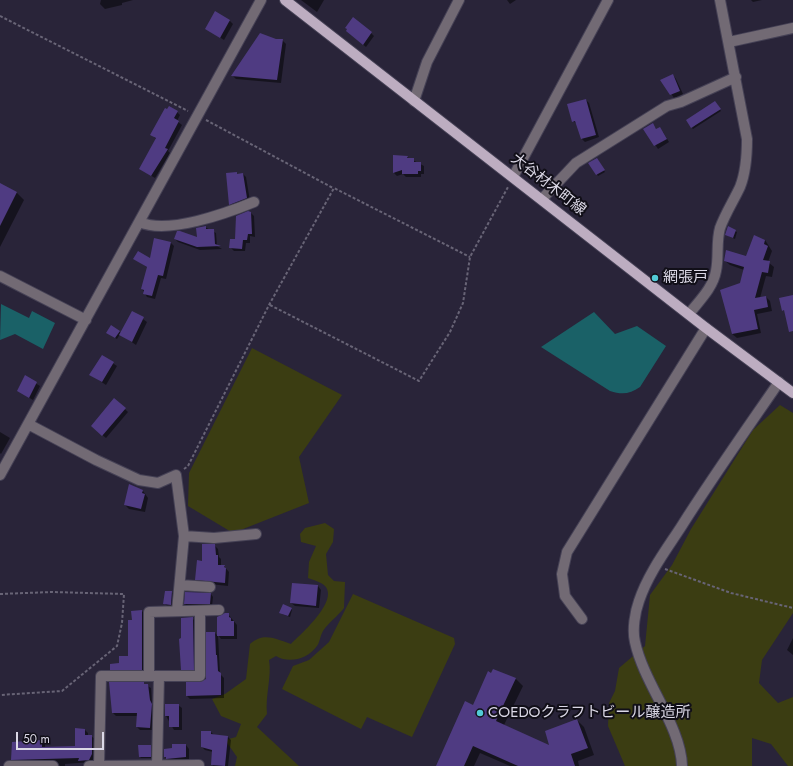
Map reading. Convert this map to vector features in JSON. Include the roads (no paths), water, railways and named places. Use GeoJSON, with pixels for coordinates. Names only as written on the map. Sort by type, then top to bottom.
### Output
{"type":"FeatureCollection","features":[{"type":"Feature","properties":{"kind":"main road","name":"大谷材木町線"},"geometry":{"type":"LineString","coordinates":[[285,0],[706,328],[793,393]]}},
{"type":"Feature","properties":{"kind":"street"},"geometry":{"type":"LineString","coordinates":[[0,475],[261,0]]}},
{"type":"Feature","properties":{"kind":"street"},"geometry":{"type":"LineString","coordinates":[[414,101],[427,62],[459,0]]}},
{"type":"Feature","properties":{"kind":"street"},"geometry":{"type":"LineString","coordinates":[[513,177],[608,0]]}},
{"type":"Feature","properties":{"kind":"street"},"geometry":{"type":"LineString","coordinates":[[689,314],[710,288],[714,279],[721,226],[744,175],[747,138],[720,0]]}},
{"type":"Feature","properties":{"kind":"street"},"geometry":{"type":"LineString","coordinates":[[729,42],[793,28]]}},
{"type":"Feature","properties":{"kind":"street"},"geometry":{"type":"LineString","coordinates":[[542,199],[576,163],[667,106],[681,102],[736,77]]}},
{"type":"Feature","properties":{"kind":"street"},"geometry":{"type":"LineString","coordinates":[[140,222],[147,225],[185,224],[231,211],[254,202]]}},
{"type":"Feature","properties":{"kind":"street"},"geometry":{"type":"LineString","coordinates":[[0,276],[86,320]]}},
{"type":"Feature","properties":{"kind":"street"},"geometry":{"type":"LineString","coordinates":[[582,619],[565,596],[562,574],[567,552],[706,328]]}},
{"type":"Feature","properties":{"kind":"street"},"geometry":{"type":"LineString","coordinates":[[682,766],[677,741],[638,656],[634,640],[639,601],[656,566],[707,486],[779,382]]}},
{"type":"Feature","properties":{"kind":"street"},"geometry":{"type":"LineString","coordinates":[[28,424],[96,460],[139,480],[158,483],[176,475],[184,536],[177,611]]}},
{"type":"Feature","properties":{"kind":"street"},"geometry":{"type":"LineString","coordinates":[[184,536],[214,538],[256,534]]}},
{"type":"Feature","properties":{"kind":"street"},"geometry":{"type":"LineString","coordinates":[[180,586],[210,587]]}},
{"type":"Feature","properties":{"kind":"street"},"geometry":{"type":"LineString","coordinates":[[157,765],[154,676],[149,612],[200,612],[219,610]]}},
{"type":"Feature","properties":{"kind":"street"},"geometry":{"type":"LineString","coordinates":[[99,766],[101,676],[200,676],[200,612]]}},
{"type":"Feature","properties":{"kind":"street"},"geometry":{"type":"LineString","coordinates":[[89,766],[199,765]]}},
{"type":"Feature","properties":{"kind":"street"},"geometry":{"type":"LineString","coordinates":[[10,766],[53,766]]}},
{"type":"Feature","properties":{"kind":"place","name":"網張戸"},"geometry":{"type":"Point","coordinates":[655,278]}},
{"type":"Feature","properties":{"kind":"place","name":"COEDOクラフトビール醸造所"},"geometry":{"type":"Point","coordinates":[480,713]}}]}
